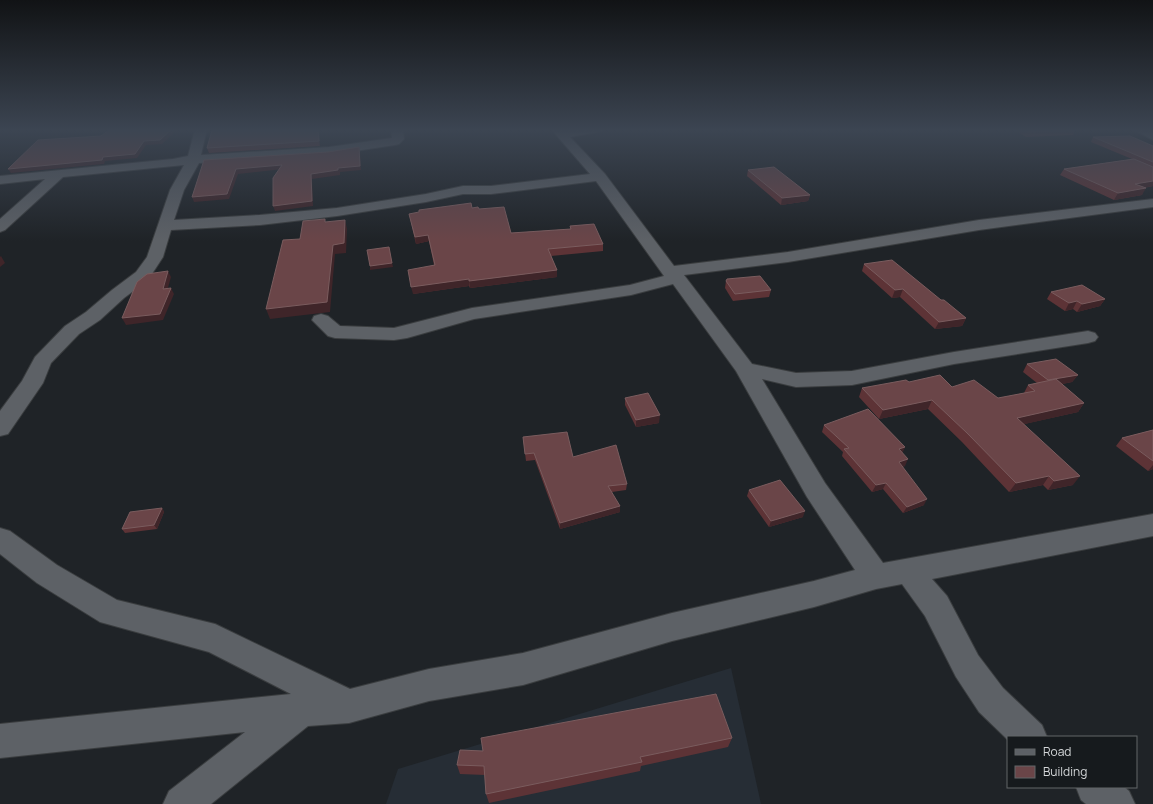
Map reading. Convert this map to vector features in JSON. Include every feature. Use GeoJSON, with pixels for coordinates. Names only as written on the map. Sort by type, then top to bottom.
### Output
{"type":"FeatureCollection","features":[{"type":"Feature","properties":{"kind":"street"},"geometry":{"type":"LineString","coordinates":[[0,180],[133,167]]}},
{"type":"Feature","properties":{"kind":"street"},"geometry":{"type":"LineString","coordinates":[[0,428],[32,383],[42,361],[72,330],[93,316],[118,294],[142,276],[155,257],[177,190],[190,167]]}},
{"type":"Feature","properties":{"kind":"street"},"geometry":{"type":"LineString","coordinates":[[591,167],[745,369],[816,490],[876,577]]}},
{"type":"Feature","properties":{"kind":"street"},"geometry":{"type":"LineString","coordinates":[[0,227],[59,173]]}},
{"type":"Feature","properties":{"kind":"street"},"geometry":{"type":"LineString","coordinates":[[165,223],[189,224],[337,212],[426,198],[463,190],[490,190],[600,177]]}},
{"type":"Feature","properties":{"kind":"street"},"geometry":{"type":"LineString","coordinates":[[321,320],[335,332],[394,334],[407,332],[472,314],[631,290],[674,275],[980,224],[1153,203]]}},
{"type":"Feature","properties":{"kind":"street"},"geometry":{"type":"LineString","coordinates":[[745,369],[796,380],[852,378],[954,358],[1088,337]]}},
{"type":"Feature","properties":{"kind":"street"},"geometry":{"type":"LineString","coordinates":[[0,741],[224,717],[349,706],[429,685],[524,669],[672,627],[814,594],[876,577],[1151,527]]}},
{"type":"Feature","properties":{"kind":"street"},"geometry":{"type":"LineString","coordinates":[[0,539],[47,574],[111,612],[215,640],[349,706]]}},
{"type":"Feature","properties":{"kind":"street"},"geometry":{"type":"LineString","coordinates":[[908,571],[936,606],[968,666],[991,700],[1029,736]]}},
{"type":"Feature","properties":{"kind":"street"},"geometry":{"type":"LineString","coordinates":[[182,804],[300,711]]}},
{"type":"Feature","properties":{"kind":"street"},"geometry":{"type":"LineString","coordinates":[[1095,788],[1116,804]]}},
{"type":"Feature","properties":{"kind":"shaded area"},"geometry":{"type":"Polygon","coordinates":[[[731,668],[761,804],[386,804],[398,769],[731,668]]]}},
{"type":"Feature","properties":{"kind":"building"},"geometry":{"type":"Polygon","coordinates":[[[11,167],[34,167],[8,169],[11,167]]]}},
{"type":"Feature","properties":{"kind":"building"},"geometry":{"type":"Polygon","coordinates":[[[202,167],[265,167],[236,169],[227,194],[192,197],[202,167]]]}},
{"type":"Feature","properties":{"kind":"building"},"geometry":{"type":"Polygon","coordinates":[[[281,167],[354,167],[338,168],[338,170],[311,174],[312,201],[273,206],[273,178],[281,167]]]}},
{"type":"Feature","properties":{"kind":"building"},"geometry":{"type":"Polygon","coordinates":[[[774,167],[810,195],[782,198],[748,170],[774,167]]]}},
{"type":"Feature","properties":{"kind":"building"},"geometry":{"type":"Polygon","coordinates":[[[1081,167],[1152,167],[1153,181],[1135,184],[1146,188],[1118,193],[1064,169],[1081,167]]]}},
{"type":"Feature","properties":{"kind":"building"},"geometry":{"type":"Polygon","coordinates":[[[471,203],[472,208],[478,207],[479,209],[504,207],[511,233],[571,229],[570,226],[594,224],[603,244],[548,249],[557,270],[469,281],[469,279],[411,287],[408,270],[435,265],[428,235],[415,237],[409,214],[419,212],[419,210],[471,203]]]}},
{"type":"Feature","properties":{"kind":"building"},"geometry":{"type":"Polygon","coordinates":[[[325,219],[325,222],[345,220],[344,243],[333,245],[327,302],[266,309],[283,240],[300,239],[303,221],[325,219]]]}},
{"type":"Feature","properties":{"kind":"building"},"geometry":{"type":"Polygon","coordinates":[[[389,247],[392,263],[370,266],[367,250],[389,247]]]}},
{"type":"Feature","properties":{"kind":"building"},"geometry":{"type":"Polygon","coordinates":[[[892,260],[941,300],[944,300],[966,318],[939,322],[903,289],[895,290],[864,264],[892,260]]]}},
{"type":"Feature","properties":{"kind":"building"},"geometry":{"type":"Polygon","coordinates":[[[168,271],[163,289],[171,288],[160,314],[122,318],[137,282],[147,274],[168,271]]]}},
{"type":"Feature","properties":{"kind":"building"},"geometry":{"type":"Polygon","coordinates":[[[760,276],[771,290],[735,294],[726,281],[727,279],[760,276]]]}},
{"type":"Feature","properties":{"kind":"building"},"geometry":{"type":"Polygon","coordinates":[[[1082,285],[1105,299],[1082,304],[1077,301],[1069,303],[1051,292],[1082,285]]]}},
{"type":"Feature","properties":{"kind":"building"},"geometry":{"type":"Polygon","coordinates":[[[1056,359],[1078,375],[1048,380],[1027,364],[1056,359]]]}},
{"type":"Feature","properties":{"kind":"building"},"geometry":{"type":"Polygon","coordinates":[[[940,375],[952,387],[974,380],[998,398],[1035,391],[1028,385],[1056,379],[1084,403],[1017,418],[1080,476],[1054,481],[1049,476],[1016,483],[932,400],[883,410],[862,388],[906,380],[909,382],[940,375]]]}},
{"type":"Feature","properties":{"kind":"building"},"geometry":{"type":"Polygon","coordinates":[[[648,393],[660,415],[636,420],[625,398],[648,393]]]}},
{"type":"Feature","properties":{"kind":"building"},"geometry":{"type":"Polygon","coordinates":[[[868,409],[905,447],[899,449],[908,459],[899,462],[927,499],[907,507],[886,483],[876,485],[844,449],[849,448],[824,425],[868,409]]]}},
{"type":"Feature","properties":{"kind":"building"},"geometry":{"type":"Polygon","coordinates":[[[1153,430],[1153,461],[1122,438],[1153,430]]]}},
{"type":"Feature","properties":{"kind":"building"},"geometry":{"type":"Polygon","coordinates":[[[567,432],[573,457],[616,445],[627,484],[608,486],[620,506],[560,523],[534,453],[525,454],[523,437],[567,432]]]}},
{"type":"Feature","properties":{"kind":"building"},"geometry":{"type":"Polygon","coordinates":[[[780,480],[805,511],[771,521],[749,490],[780,480]]]}},
{"type":"Feature","properties":{"kind":"building"},"geometry":{"type":"Polygon","coordinates":[[[162,508],[154,525],[122,529],[130,512],[162,508]]]}},
{"type":"Feature","properties":{"kind":"building"},"geometry":{"type":"Polygon","coordinates":[[[716,694],[732,738],[640,757],[642,762],[486,794],[484,766],[457,765],[460,750],[483,751],[481,738],[716,694]]]}}]}
